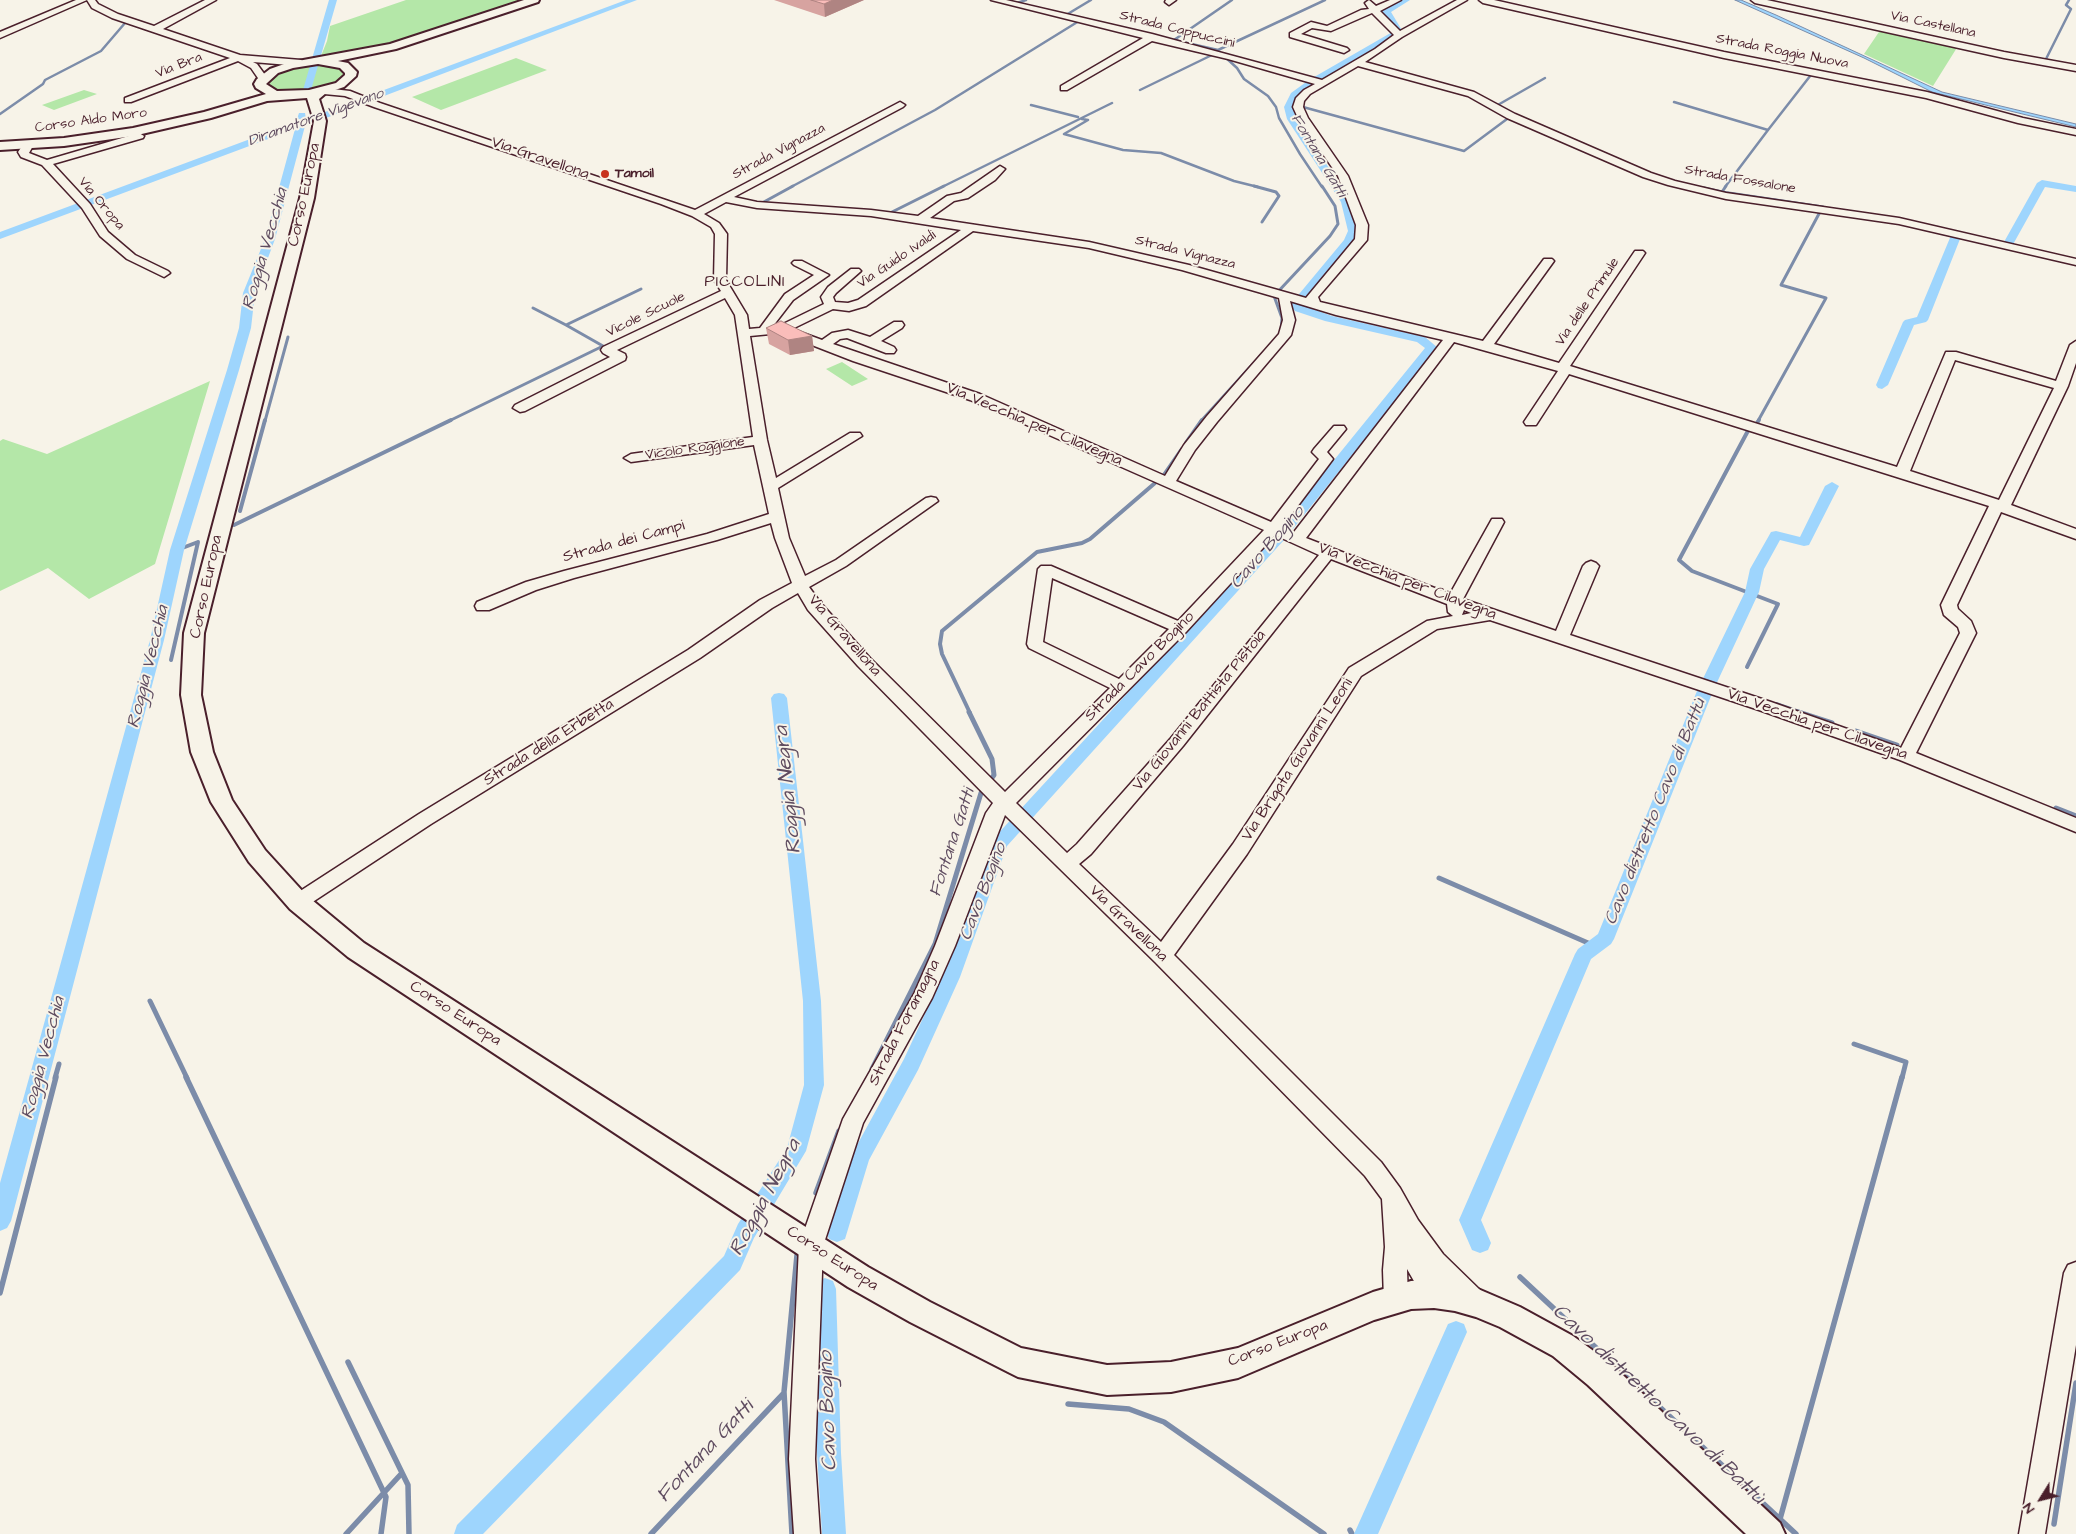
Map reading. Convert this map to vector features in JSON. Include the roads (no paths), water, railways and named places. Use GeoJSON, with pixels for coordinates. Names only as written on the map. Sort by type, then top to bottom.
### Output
{"type":"FeatureCollection","features":[{"type":"Feature","properties":{"kind":"main road"},"geometry":{"type":"LineString","coordinates":[[392,47],[534,0]]}},
{"type":"Feature","properties":{"kind":"main road","name":"Corso Aldo Moro"},"geometry":{"type":"LineString","coordinates":[[185,120],[224,106],[282,68],[392,47]]}},
{"type":"Feature","properties":{"kind":"main road","name":"Corso Aldo Moro"},"geometry":{"type":"LineString","coordinates":[[0,146],[119,134],[185,120],[253,101],[322,91],[340,85],[370,58],[392,47]]}},
{"type":"Feature","properties":{"kind":"main road"},"geometry":{"type":"LineString","coordinates":[[312,62],[344,65],[351,72],[350,77]]}},
{"type":"Feature","properties":{"kind":"main road"},"geometry":{"type":"LineString","coordinates":[[262,81],[262,88],[266,91],[287,95],[318,114]]}},
{"type":"Feature","properties":{"kind":"main road","name":"Corso Europa"},"geometry":{"type":"LineString","coordinates":[[322,91],[314,98],[318,114],[307,198],[194,634],[191,695],[202,752],[222,802],[257,856],[298,902],[356,950],[858,1277],[920,1312],[1018,1362],[1107,1380],[1171,1377],[1238,1363],[1384,1303]]}},
{"type":"Feature","properties":{"kind":"main road","name":"Via Gravellona"},"geometry":{"type":"LineString","coordinates":[[1384,1303],[1411,1295],[1434,1294],[1478,1303],[1531,1327],[1563,1346],[1598,1374],[1770,1534]]}},
{"type":"Feature","properties":{"kind":"street"},"geometry":{"type":"LineString","coordinates":[[0,35],[83,0]]}},
{"type":"Feature","properties":{"kind":"street"},"geometry":{"type":"LineString","coordinates":[[91,0],[104,11],[154,30],[239,58],[254,66],[262,81]]}},
{"type":"Feature","properties":{"kind":"street"},"geometry":{"type":"LineString","coordinates":[[154,30],[212,0]]}},
{"type":"Feature","properties":{"kind":"street","name":"Strada Cappuccini"},"geometry":{"type":"LineString","coordinates":[[995,0],[1152,37],[1322,83]]}},
{"type":"Feature","properties":{"kind":"street"},"geometry":{"type":"LineString","coordinates":[[1367,0],[1398,34]]}},
{"type":"Feature","properties":{"kind":"street"},"geometry":{"type":"LineString","coordinates":[[1344,50],[1293,35],[1311,25],[1328,29],[1364,12],[1375,10],[1397,0]]}},
{"type":"Feature","properties":{"kind":"street"},"geometry":{"type":"LineString","coordinates":[[1168,482],[1189,448],[1212,419],[1285,335],[1289,320],[1284,300],[1312,297],[1361,240],[1362,225],[1343,176],[1302,118],[1298,107],[1299,100],[1307,92],[1357,63],[1398,34],[1463,0]]}},
{"type":"Feature","properties":{"kind":"street","name":"Strada Roggia Nuova"},"geometry":{"type":"LineString","coordinates":[[1483,0],[1927,96],[2022,121],[2076,132]]}},
{"type":"Feature","properties":{"kind":"street","name":"Via Castellana"},"geometry":{"type":"LineString","coordinates":[[1755,0],[2004,55],[2076,68]]}},
{"type":"Feature","properties":{"kind":"street"},"geometry":{"type":"LineString","coordinates":[[1064,88],[1152,37]]}},
{"type":"Feature","properties":{"kind":"street"},"geometry":{"type":"LineString","coordinates":[[239,58],[312,62]]}},
{"type":"Feature","properties":{"kind":"street","name":"Via Bra"},"geometry":{"type":"LineString","coordinates":[[128,100],[239,58]]}},
{"type":"Feature","properties":{"kind":"street","name":"Strada Fossalone"},"geometry":{"type":"LineString","coordinates":[[1357,63],[1471,94],[1511,116],[1647,175],[1672,183],[1726,196],[1899,221],[2076,262]]}},
{"type":"Feature","properties":{"kind":"street"},"geometry":{"type":"LineString","coordinates":[[350,77],[361,98]]}},
{"type":"Feature","properties":{"kind":"street","name":"Via Gravellona"},"geometry":{"type":"LineString","coordinates":[[322,91],[340,90],[696,214],[715,225],[721,234],[720,280],[741,315],[745,333],[760,440],[776,517],[790,563],[801,586],[814,606],[839,635],[1003,802],[1162,956],[1373,1169],[1435,1262],[1478,1303]]}},
{"type":"Feature","properties":{"kind":"street","name":"Strada Vignazza"},"geometry":{"type":"LineString","coordinates":[[696,214],[900,104]]}},
{"type":"Feature","properties":{"kind":"street","name":"Via Oropa"},"geometry":{"type":"LineString","coordinates":[[46,163],[139,136]]}},
{"type":"Feature","properties":{"kind":"street","name":"Via Oropa"},"geometry":{"type":"LineString","coordinates":[[29,144],[23,152],[25,155],[46,163],[84,205],[104,234],[131,258],[164,273]]}},
{"type":"Feature","properties":{"kind":"street"},"geometry":{"type":"LineString","coordinates":[[920,220],[951,198],[964,196],[992,178],[1000,169]]}},
{"type":"Feature","properties":{"kind":"street","name":"Strada Vignazza"},"geometry":{"type":"LineString","coordinates":[[726,199],[757,206],[871,213],[1089,245],[1185,267],[1349,314],[1486,346],[1564,368],[1991,501],[2076,534]]}},
{"type":"Feature","properties":{"kind":"street","name":"Via Guido Ivaldi"},"geometry":{"type":"LineString","coordinates":[[782,329],[831,305],[849,307],[862,303],[971,228]]}},
{"type":"Feature","properties":{"kind":"street","name":"Via delle Primule"},"geometry":{"type":"LineString","coordinates":[[1531,422],[1639,253]]}},
{"type":"Feature","properties":{"kind":"street"},"geometry":{"type":"LineString","coordinates":[[1486,346],[1548,261]]}},
{"type":"Feature","properties":{"kind":"street"},"geometry":{"type":"LineString","coordinates":[[765,329],[790,297],[823,275],[798,263]]}},
{"type":"Feature","properties":{"kind":"street"},"geometry":{"type":"LineString","coordinates":[[831,305],[827,297],[832,290],[855,271]]}},
{"type":"Feature","properties":{"kind":"street","name":"Vicole Scuole"},"geometry":{"type":"LineString","coordinates":[[520,408],[620,357],[607,350],[728,292]]}},
{"type":"Feature","properties":{"kind":"street"},"geometry":{"type":"LineString","coordinates":[[871,342],[898,325]]}},
{"type":"Feature","properties":{"kind":"street","name":"Via Vecchia per Cilavegna"},"geometry":{"type":"LineString","coordinates":[[745,333],[765,329],[782,329],[823,345],[976,397],[1328,553],[1491,615],[1906,756],[2076,825]]}},
{"type":"Feature","properties":{"kind":"street"},"geometry":{"type":"LineString","coordinates":[[823,345],[836,336],[848,334],[890,350]]}},
{"type":"Feature","properties":{"kind":"street"},"geometry":{"type":"LineString","coordinates":[[1296,539],[1451,338]]}},
{"type":"Feature","properties":{"kind":"street"},"geometry":{"type":"LineString","coordinates":[[1906,756],[1968,633],[1965,625],[1950,611],[1949,605],[2061,386],[2076,345]]}},
{"type":"Feature","properties":{"kind":"street"},"geometry":{"type":"LineString","coordinates":[[1902,473],[1951,355],[2061,386]]}},
{"type":"Feature","properties":{"kind":"street","name":"Strada Cavo Bogino"},"geometry":{"type":"LineString","coordinates":[[1003,802],[1180,628],[1274,529],[1326,459],[1319,452],[1339,429]]}},
{"type":"Feature","properties":{"kind":"street"},"geometry":{"type":"LineString","coordinates":[[770,488],[855,436]]}},
{"type":"Feature","properties":{"kind":"street","name":"Vicolo Roggione"},"geometry":{"type":"LineString","coordinates":[[631,458],[760,440]]}},
{"type":"Feature","properties":{"kind":"street","name":"Strada della Erbetta"},"geometry":{"type":"LineString","coordinates":[[298,902],[434,814],[694,654],[766,604],[841,563],[931,501]]}},
{"type":"Feature","properties":{"kind":"street","name":"Strada dei Campi"},"geometry":{"type":"LineString","coordinates":[[483,606],[532,586],[569,574],[712,537],[776,517]]}},
{"type":"Feature","properties":{"kind":"street"},"geometry":{"type":"LineString","coordinates":[[1450,621],[1457,611],[1454,601],[1497,522]]}},
{"type":"Feature","properties":{"kind":"street","name":"Via Giovanni Battista Pistoia"},"geometry":{"type":"LineString","coordinates":[[1066,864],[1084,849],[1177,742],[1328,553]]}},
{"type":"Feature","properties":{"kind":"street"},"geometry":{"type":"LineString","coordinates":[[1560,639],[1591,566]]}},
{"type":"Feature","properties":{"kind":"street"},"geometry":{"type":"LineString","coordinates":[[1121,687],[1035,644],[1046,569],[1180,628]]}},
{"type":"Feature","properties":{"kind":"street"},"geometry":{"type":"LineString","coordinates":[[1430,592],[1440,602],[1442,613],[1433,625]]}},
{"type":"Feature","properties":{"kind":"street","name":"Via Brigata Giovanni Leoni"},"geometry":{"type":"LineString","coordinates":[[1162,956],[1240,849],[1355,672],[1433,625],[1491,615]]}},
{"type":"Feature","properties":{"kind":"street","name":"Strada Foramagna"},"geometry":{"type":"LineString","coordinates":[[807,1534],[802,1459],[811,1246],[841,1152],[854,1119],[922,998],[945,946],[995,813],[1003,802]]}},
{"type":"Feature","properties":{"kind":"street"},"geometry":{"type":"LineString","coordinates":[[1384,1303],[1394,1270],[1397,1247],[1392,1195]]}},
{"type":"Feature","properties":{"kind":"street","name":"Via Gravellona"},"geometry":{"type":"LineString","coordinates":[[1408,1223],[1416,1263],[1434,1294]]}},
{"type":"Feature","properties":{"kind":"street"},"geometry":{"type":"LineString","coordinates":[[2032,1534],[2076,1273]]}},
{"type":"Feature","properties":{"kind":"water"},"geometry":{"type":"Polygon","coordinates":[[[1735,0],[1741,0],[1776,15],[1942,92],[2076,124],[2076,127],[1932,92],[1864,58],[1735,0]]]}},
{"type":"Feature","properties":{"kind":"waterway","name":"Roggia Vecchia"},"geometry":{"type":"LineString","coordinates":[[307,90],[333,0]]}},
{"type":"Feature","properties":{"kind":"waterway","name":"Diramatore Vigevano"},"geometry":{"type":"LineString","coordinates":[[300,124],[633,0]]}},
{"type":"Feature","properties":{"kind":"waterway"},"geometry":{"type":"LineString","coordinates":[[1004,0],[1017,3],[1026,0]]}},
{"type":"Feature","properties":{"kind":"waterway"},"geometry":{"type":"LineString","coordinates":[[1069,16],[1066,15],[1091,0]]}},
{"type":"Feature","properties":{"kind":"waterway","name":"Fontana Gatti"},"geometry":{"type":"LineString","coordinates":[[1232,0],[1174,40],[1218,50],[1325,0]]}},
{"type":"Feature","properties":{"kind":"waterway","name":"Cavo Bogino"},"geometry":{"type":"LineString","coordinates":[[837,1232],[860,1158],[911,1064],[951,977],[1000,843],[1279,537],[1432,348],[1421,339],[1329,319],[1299,309],[1296,305],[1349,241],[1353,231],[1346,202],[1292,119],[1289,107],[1294,95],[1312,82],[1399,32],[1386,11],[1406,0]]}},
{"type":"Feature","properties":{"kind":"waterway"},"geometry":{"type":"LineString","coordinates":[[2045,61],[2071,9],[2066,5],[2069,0]]}},
{"type":"Feature","properties":{"kind":"waterway"},"geometry":{"type":"LineString","coordinates":[[791,187],[935,110],[1079,21]]}},
{"type":"Feature","properties":{"kind":"waterway","name":"Cavo distretto Cavo di Battù"},"geometry":{"type":"LineString","coordinates":[[0,114],[43,84],[45,80],[101,51],[125,23]]}},
{"type":"Feature","properties":{"kind":"waterway"},"geometry":{"type":"LineString","coordinates":[[1140,90],[1214,54]]}},
{"type":"Feature","properties":{"kind":"waterway","name":"Fontana Gatti"},"geometry":{"type":"LineString","coordinates":[[1224,56],[1237,68],[1244,79],[1268,96],[1276,107],[1279,118],[1300,154],[1322,187]]}},
{"type":"Feature","properties":{"kind":"waterway","name":"Cavo distretto Cavo di Battù"},"geometry":{"type":"LineString","coordinates":[[1768,130],[1814,71]]}},
{"type":"Feature","properties":{"kind":"waterway"},"geometry":{"type":"LineString","coordinates":[[1499,108],[1496,106],[1545,78]]}},
{"type":"Feature","properties":{"kind":"waterway","name":"Cavo distretto Cavo di Battù"},"geometry":{"type":"LineString","coordinates":[[1674,102],[1768,130]]}},
{"type":"Feature","properties":{"kind":"waterway"},"geometry":{"type":"LineString","coordinates":[[942,187],[1112,103]]}},
{"type":"Feature","properties":{"kind":"waterway"},"geometry":{"type":"LineString","coordinates":[[1031,105],[1078,117]]}},
{"type":"Feature","properties":{"kind":"waterway","name":"Cavo distretto Cavo di Battù"},"geometry":{"type":"LineString","coordinates":[[1303,107],[1464,151],[1507,119]]}},
{"type":"Feature","properties":{"kind":"waterway","name":"Roggia Vecchia"},"geometry":{"type":"LineString","coordinates":[[300,124],[302,115]]}},
{"type":"Feature","properties":{"kind":"waterway"},"geometry":{"type":"LineString","coordinates":[[1082,119],[1088,120],[1064,134],[1123,150],[1161,153],[1234,181],[1254,186]]}},
{"type":"Feature","properties":{"kind":"waterway","name":"Diramatore Vigevano"},"geometry":{"type":"LineString","coordinates":[[0,236],[300,124]]}},
{"type":"Feature","properties":{"kind":"waterway","name":"Roggia Vecchia"},"geometry":{"type":"LineString","coordinates":[[0,1221],[157,640],[177,550],[233,370],[245,328],[249,293],[270,239],[290,159],[297,143],[300,124]]}},
{"type":"Feature","properties":{"kind":"waterway","name":"Cavo distretto Cavo di Battù"},"geometry":{"type":"LineString","coordinates":[[1725,187],[1768,130]]}},
{"type":"Feature","properties":{"kind":"waterway","name":"Cavo distretto Cavo di Battù"},"geometry":{"type":"LineString","coordinates":[[1882,385],[1909,322],[1922,320],[1956,235],[2007,246],[2042,183],[2076,189]]}},
{"type":"Feature","properties":{"kind":"waterway"},"geometry":{"type":"LineString","coordinates":[[762,203],[793,186]]}},
{"type":"Feature","properties":{"kind":"waterway"},"geometry":{"type":"LineString","coordinates":[[1254,186],[1258,187]]}},
{"type":"Feature","properties":{"kind":"waterway"},"geometry":{"type":"LineString","coordinates":[[1254,186],[1276,192],[1279,196],[1262,222]]}},
{"type":"Feature","properties":{"kind":"waterway","name":"Fontana Gatti"},"geometry":{"type":"LineString","coordinates":[[1281,331],[1282,318],[1274,296],[1330,236],[1338,224],[1335,206],[1322,186]]}},
{"type":"Feature","properties":{"kind":"waterway","name":"Cavo distretto Cavo di Battù"},"geometry":{"type":"LineString","coordinates":[[1722,192],[1726,186]]}},
{"type":"Feature","properties":{"kind":"waterway"},"geometry":{"type":"LineString","coordinates":[[890,213],[942,187]]}},
{"type":"Feature","properties":{"kind":"waterway","name":"Cavo distretto Cavo di Battù"},"geometry":{"type":"LineString","coordinates":[[1704,188],[1722,192]]}},
{"type":"Feature","properties":{"kind":"waterway","name":"Cavo distretto Cavo di Battù"},"geometry":{"type":"LineString","coordinates":[[1722,192],[1823,207]]}},
{"type":"Feature","properties":{"kind":"waterway","name":"Cavo distretto Cavo di Battù"},"geometry":{"type":"LineString","coordinates":[[1758,421],[1826,298],[1781,285],[1821,210]]}},
{"type":"Feature","properties":{"kind":"waterway"},"geometry":{"type":"LineString","coordinates":[[566,325],[641,289]]}},
{"type":"Feature","properties":{"kind":"waterway"},"geometry":{"type":"LineString","coordinates":[[533,308],[566,325]]}},
{"type":"Feature","properties":{"kind":"waterway"},"geometry":{"type":"LineString","coordinates":[[449,421],[603,346],[566,325]]}},
{"type":"Feature","properties":{"kind":"waterway"},"geometry":{"type":"LineString","coordinates":[[265,421],[288,337]]}},
{"type":"Feature","properties":{"kind":"waterway","name":"Fontana Gatti"},"geometry":{"type":"LineString","coordinates":[[1201,421],[1262,354]]}},
{"type":"Feature","properties":{"kind":"waterway"},"geometry":{"type":"LineString","coordinates":[[240,511],[265,420]]}},
{"type":"Feature","properties":{"kind":"waterway"},"geometry":{"type":"LineString","coordinates":[[234,525],[451,420]]}},
{"type":"Feature","properties":{"kind":"waterway","name":"Fontana Gatti"},"geometry":{"type":"LineString","coordinates":[[1186,443],[1202,420]]}},
{"type":"Feature","properties":{"kind":"waterway","name":"Cavo distretto Cavo di Battù"},"geometry":{"type":"LineString","coordinates":[[1747,667],[1778,604],[1692,571],[1679,560],[1750,427]]}},
{"type":"Feature","properties":{"kind":"waterway","name":"Fontana Gatti"},"geometry":{"type":"LineString","coordinates":[[1164,475],[1182,449]]}},
{"type":"Feature","properties":{"kind":"waterway","name":"Fontana Gatti"},"geometry":{"type":"LineString","coordinates":[[970,713],[942,654],[940,644],[942,631],[1037,552],[1082,543],[1090,539],[1155,483]]}},
{"type":"Feature","properties":{"kind":"waterway","name":"Cavo distretto Cavo di Battù"},"geometry":{"type":"LineString","coordinates":[[1752,592],[1757,569],[1776,535],[1804,542],[1832,486]]}},
{"type":"Feature","properties":{"kind":"waterway"},"geometry":{"type":"LineString","coordinates":[[171,660],[198,542],[177,550]]}},
{"type":"Feature","properties":{"kind":"waterway","name":"Cavo distretto Cavo di Battù"},"geometry":{"type":"LineString","coordinates":[[1480,1243],[1470,1220],[1584,954],[1605,939],[1705,691],[1750,595]]}},
{"type":"Feature","properties":{"kind":"waterway","name":"Roggia Negra"},"geometry":{"type":"LineString","coordinates":[[466,1534],[732,1263],[746,1231],[796,1151],[814,1085],[812,1001],[779,698]]}},
{"type":"Feature","properties":{"kind":"waterway","name":"Cavo distretto Cavo di Battù"},"geometry":{"type":"LineString","coordinates":[[1776,704],[1802,713]]}},
{"type":"Feature","properties":{"kind":"waterway","name":"Fontana Gatti"},"geometry":{"type":"LineString","coordinates":[[872,1069],[935,944],[981,793],[994,775],[992,759],[969,712]]}},
{"type":"Feature","properties":{"kind":"waterway","name":"Cavo distretto Cavo di Battù"},"geometry":{"type":"LineString","coordinates":[[1798,712],[1832,723]]}},
{"type":"Feature","properties":{"kind":"waterway","name":"Cavo distretto Cavo di Battù"},"geometry":{"type":"LineString","coordinates":[[1856,731],[1897,745]]}},
{"type":"Feature","properties":{"kind":"waterway","name":"Cavo distretto Cavo di Battù"},"geometry":{"type":"LineString","coordinates":[[2056,808],[2076,816]]}},
{"type":"Feature","properties":{"kind":"waterway"},"geometry":{"type":"LineString","coordinates":[[1439,878],[1595,946]]}},
{"type":"Feature","properties":{"kind":"waterway"},"geometry":{"type":"LineString","coordinates":[[150,1001],[187,1078]]}},
{"type":"Feature","properties":{"kind":"waterway"},"geometry":{"type":"LineString","coordinates":[[1854,1044],[1906,1062],[1902,1078]]}},
{"type":"Feature","properties":{"kind":"waterway"},"geometry":{"type":"LineString","coordinates":[[55,1078],[59,1064]]}},
{"type":"Feature","properties":{"kind":"waterway"},"geometry":{"type":"LineString","coordinates":[[0,1293],[56,1077]]}},
{"type":"Feature","properties":{"kind":"waterway"},"geometry":{"type":"LineString","coordinates":[[186,1077],[384,1493]]}},
{"type":"Feature","properties":{"kind":"waterway"},"geometry":{"type":"LineString","coordinates":[[1780,1519],[1902,1077]]}},
{"type":"Feature","properties":{"kind":"waterway","name":"Fontana Gatti"},"geometry":{"type":"LineString","coordinates":[[816,1193],[839,1131]]}},
{"type":"Feature","properties":{"kind":"waterway","name":"Fontana Gatti"},"geometry":{"type":"LineString","coordinates":[[792,1534],[784,1392],[797,1255]]}},
{"type":"Feature","properties":{"kind":"waterway","name":"Cavo distretto Cavo di Battù"},"geometry":{"type":"LineString","coordinates":[[1520,1277],[1796,1534]]}},
{"type":"Feature","properties":{"kind":"waterway","name":"Cavo Bogino"},"geometry":{"type":"LineString","coordinates":[[825,1289],[829,1453],[834,1534]]}},
{"type":"Feature","properties":{"kind":"waterway","name":"Cavo distretto Cavo di Battù"},"geometry":{"type":"LineString","coordinates":[[1366,1534],[1456,1332]]}},
{"type":"Feature","properties":{"kind":"waterway","name":"Fontana Gatti"},"geometry":{"type":"LineString","coordinates":[[348,1362],[408,1485],[409,1534]]}},
{"type":"Feature","properties":{"kind":"waterway","name":"Cavo distretto Cavo di Battù"},"geometry":{"type":"LineString","coordinates":[[2054,1524],[2076,1383]]}},
{"type":"Feature","properties":{"kind":"waterway","name":"Fontana Gatti"},"geometry":{"type":"LineString","coordinates":[[651,1534],[784,1393]]}},
{"type":"Feature","properties":{"kind":"waterway"},"geometry":{"type":"LineString","coordinates":[[1068,1404],[1129,1409],[1164,1422],[1324,1534]]}},
{"type":"Feature","properties":{"kind":"waterway"},"geometry":{"type":"LineString","coordinates":[[384,1493],[402,1473]]}},
{"type":"Feature","properties":{"kind":"waterway"},"geometry":{"type":"LineString","coordinates":[[346,1534],[384,1493]]}},
{"type":"Feature","properties":{"kind":"waterway"},"geometry":{"type":"LineString","coordinates":[[381,1534],[386,1497],[384,1493]]}},
{"type":"Feature","properties":{"kind":"waterway"},"geometry":{"type":"LineString","coordinates":[[1350,1530],[1352,1534]]}},
{"type":"Feature","properties":{"kind":"place","name":"Tamoil"},"geometry":{"type":"Point","coordinates":[605,174]}},
{"type":"Feature","properties":{"kind":"district","name":"PICCOLINI"},"geometry":{"type":"Point","coordinates":[745,283]}}]}
